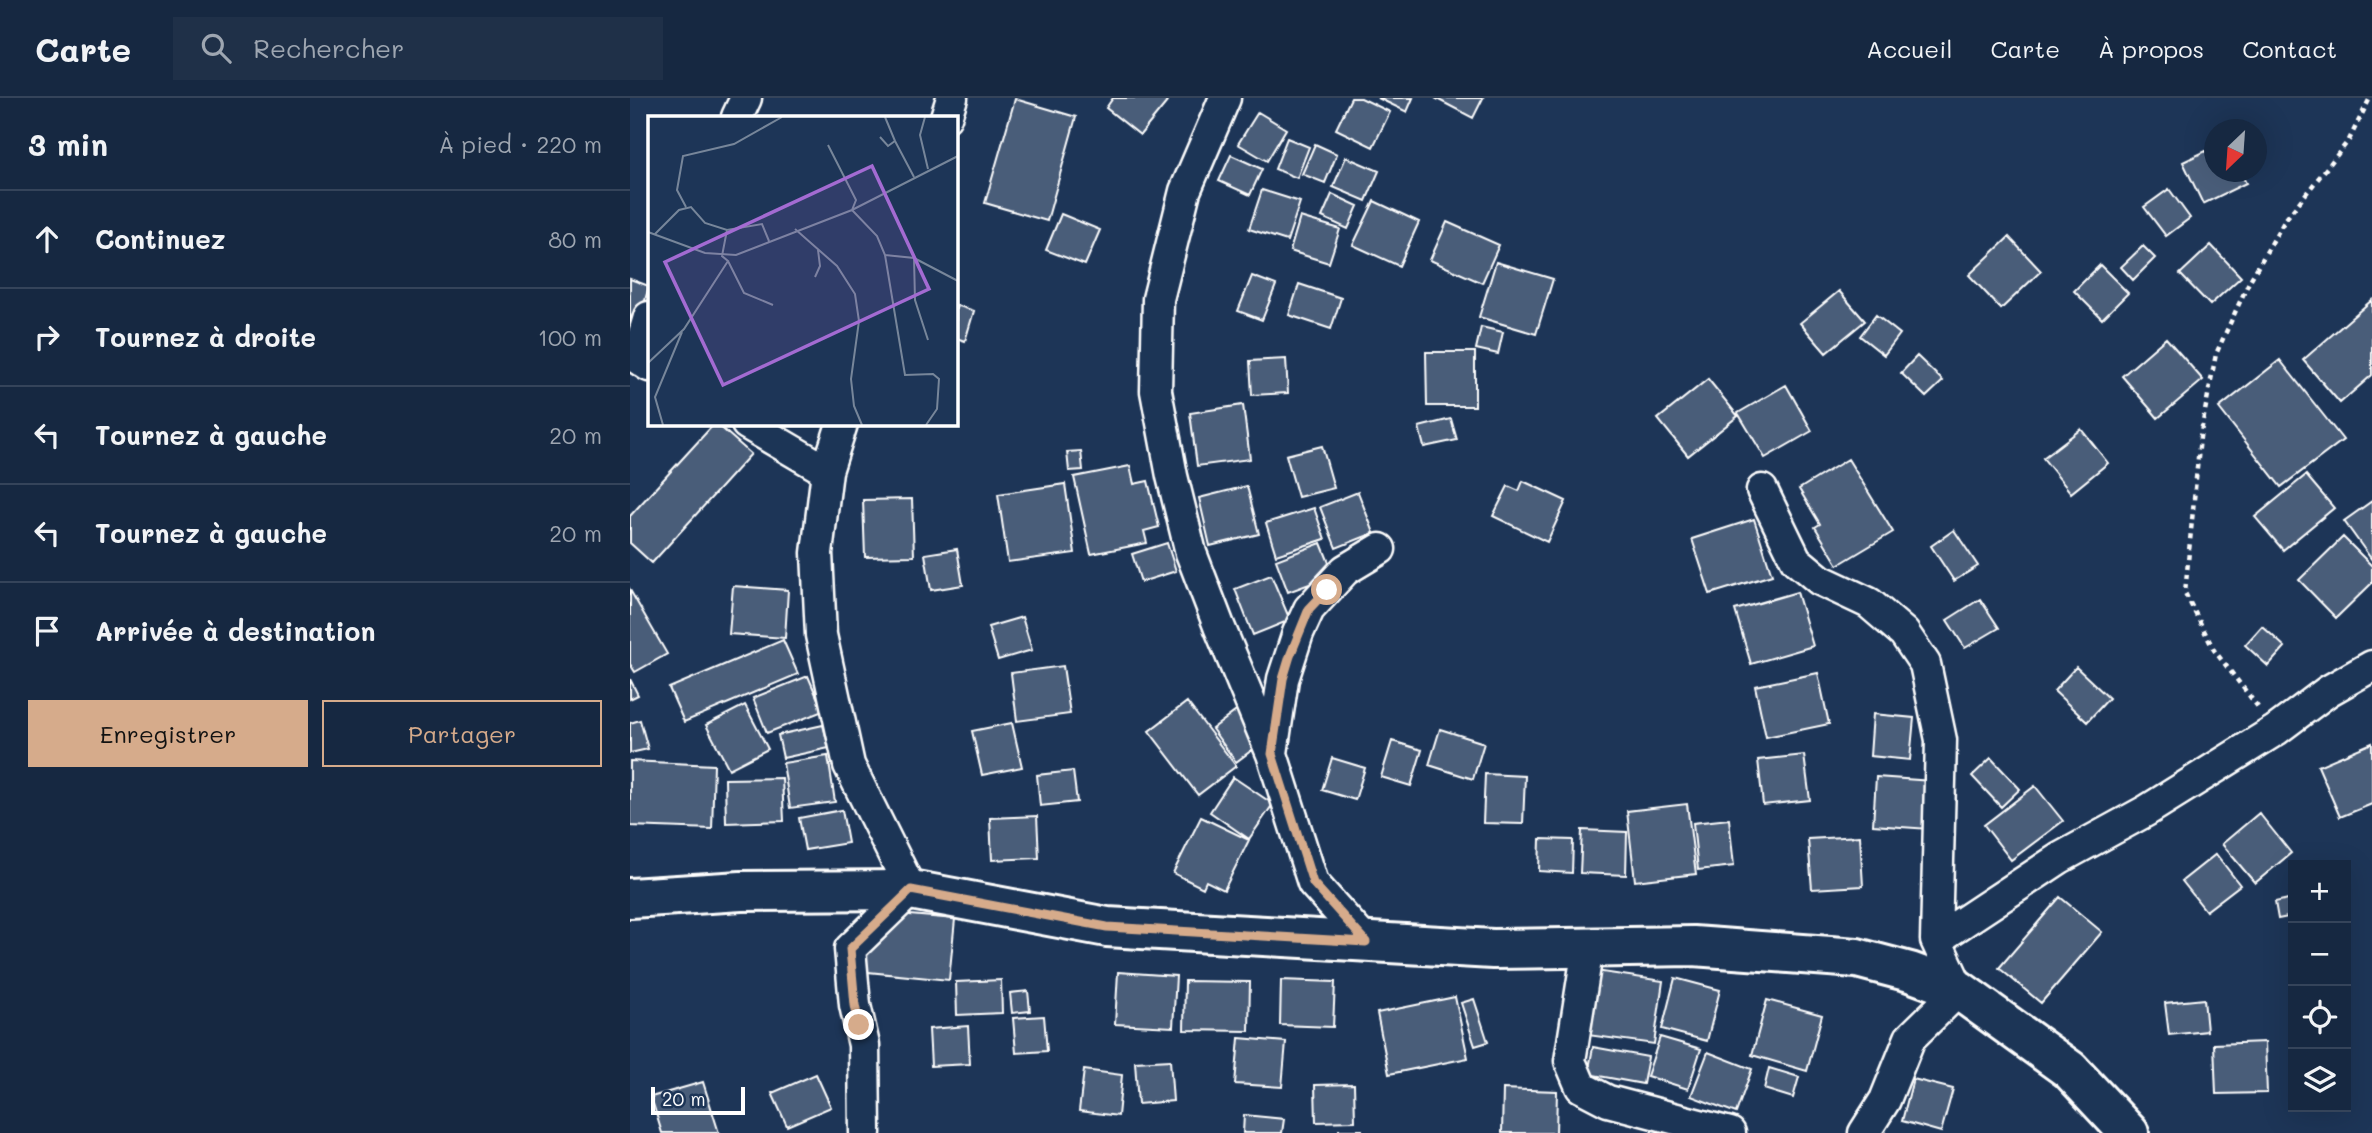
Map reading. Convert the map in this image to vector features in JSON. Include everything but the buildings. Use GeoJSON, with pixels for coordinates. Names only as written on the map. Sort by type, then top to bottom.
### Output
{"type":"FeatureCollection","features":[{"type":"Feature","properties":{"kind":"street"},"geometry":{"type":"LineString","coordinates":[[737,116],[746,98]]}},
{"type":"Feature","properties":{"kind":"street"},"geometry":{"type":"LineString","coordinates":[[946,116],[952,98]]}},
{"type":"Feature","properties":{"kind":"street"},"geometry":{"type":"LineString","coordinates":[[1225,98],[1185,191],[1158,299],[1156,391],[1172,476],[1191,553],[1272,754],[1313,883],[1366,942]]}},
{"type":"Feature","properties":{"kind":"street"},"geometry":{"type":"LineString","coordinates":[[639,358],[648,321]]}},
{"type":"Feature","properties":{"kind":"street"},"geometry":{"type":"LineString","coordinates":[[749,425],[827,471]]}},
{"type":"Feature","properties":{"kind":"street"},"geometry":{"type":"LineString","coordinates":[[842,425],[827,471],[817,553],[821,635],[849,765],[911,890]]}},
{"type":"Feature","properties":{"kind":"street"},"geometry":{"type":"LineString","coordinates":[[1762,490],[1796,561],[1820,580],[1869,603],[1904,633],[1925,664],[1941,740],[1936,940],[1959,990]]}},
{"type":"Feature","properties":{"kind":"street"},"geometry":{"type":"LineString","coordinates":[[1272,754],[1283,679],[1309,609],[1345,570],[1380,549]]}},
{"type":"Feature","properties":{"kind":"street"},"geometry":{"type":"LineString","coordinates":[[1936,940],[2060,858],[2146,811],[2276,730],[2328,691],[2372,666]]}},
{"type":"Feature","properties":{"kind":"street"},"geometry":{"type":"LineString","coordinates":[[865,1133],[864,1045],[855,1005],[850,949],[911,890]]}},
{"type":"Feature","properties":{"kind":"street"},"geometry":{"type":"LineString","coordinates":[[630,898],[741,891],[911,890],[1107,927],[1493,948],[1693,946],[1857,958],[1910,972],[1959,990],[2070,1070],[2129,1133]]}},
{"type":"Feature","properties":{"kind":"street"},"geometry":{"type":"LineString","coordinates":[[1588,947],[1570,1060],[1581,1087],[1608,1101],[1730,1133]]}},
{"type":"Feature","properties":{"kind":"street"},"geometry":{"type":"LineString","coordinates":[[1864,1133],[1885,1100],[1910,1038],[1959,990]]}},
{"type":"Feature","properties":{"kind":"path"},"geometry":{"type":"LineString","coordinates":[[2276,730],[2214,650],[2185,593],[2200,437],[2216,354],[2249,282],[2285,220],[2349,140],[2370,98]]}},
{"type":"Feature","properties":{"kind":"route"},"geometry":{"type":"LineString","coordinates":[[859,1025],[850,949],[911,890],[1107,927],[1366,942],[1313,883],[1272,754],[1283,679],[1290,656],[1309,609],[1327,590]]}}]}
